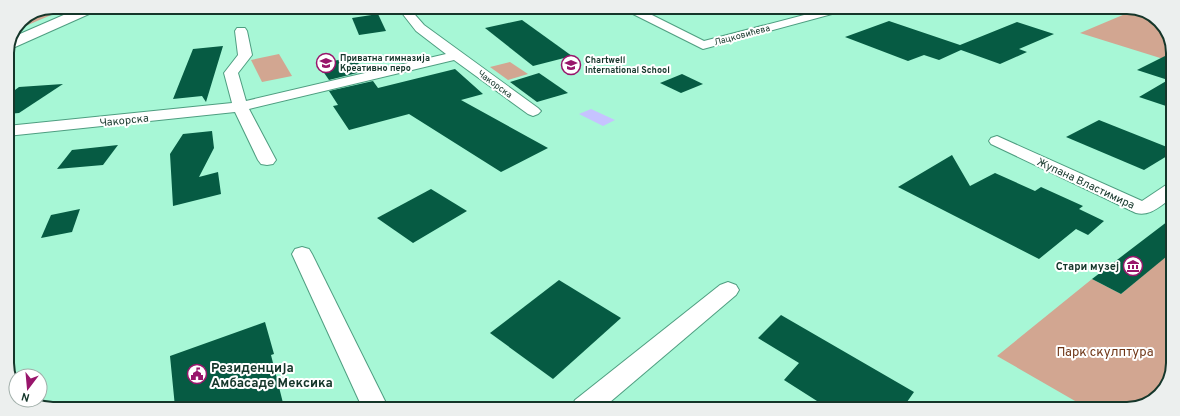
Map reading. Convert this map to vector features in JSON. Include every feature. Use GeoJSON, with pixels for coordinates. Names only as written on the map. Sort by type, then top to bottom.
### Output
{"type":"FeatureCollection","features":[{"type":"Feature","properties":{"kind":"main road"},"geometry":{"type":"LineString","coordinates":[[16,41],[77,14]]}},
{"type":"Feature","properties":{"kind":"street","name":"Чакорска"},"geometry":{"type":"LineString","coordinates":[[408,14],[420,28],[533,112]]}},
{"type":"Feature","properties":{"kind":"street","name":"Лацковићева"},"geometry":{"type":"LineString","coordinates":[[641,14],[703,45],[819,14]]}},
{"type":"Feature","properties":{"kind":"street"},"geometry":{"type":"LineString","coordinates":[[241,31],[245,55],[231,73],[240,107],[267,160]]}},
{"type":"Feature","properties":{"kind":"street","name":"Чакорска"},"geometry":{"type":"LineString","coordinates":[[14,130],[240,107],[457,56]]}},
{"type":"Feature","properties":{"kind":"street","name":"Жупана Властимира"},"geometry":{"type":"LineString","coordinates":[[997,141],[1143,209],[1166,193]]}},
{"type":"Feature","properties":{"kind":"street"},"geometry":{"type":"LineString","coordinates":[[302,254],[373,402]]}},
{"type":"Feature","properties":{"kind":"street"},"geometry":{"type":"LineString","coordinates":[[591,402],[728,290]]}},
{"type":"Feature","properties":{"kind":"green space"},"geometry":{"type":"Polygon","coordinates":[[[54,14],[24,27],[38,17],[54,14]]]}},
{"type":"Feature","properties":{"kind":"green space"},"geometry":{"type":"Polygon","coordinates":[[[1125,14],[1140,16],[1147,19],[1158,29],[1164,40],[1166,60],[1080,33],[1125,14]]]}},
{"type":"Feature","properties":{"kind":"green space"},"geometry":{"type":"Polygon","coordinates":[[[279,54],[292,76],[262,82],[251,60],[279,54]]]}},
{"type":"Feature","properties":{"kind":"green space"},"geometry":{"type":"Polygon","coordinates":[[[510,62],[528,74],[508,80],[490,67],[510,62]]]}},
{"type":"Feature","properties":{"kind":"green space","name":"Парк скулптура"},"geometry":{"type":"Polygon","coordinates":[[[1166,256],[1166,368],[1159,385],[1147,397],[1140,400],[1127,402],[1077,402],[997,356],[1092,279],[1121,294],[1166,256]]]}},
{"type":"Feature","properties":{"kind":"water"},"geometry":{"type":"Polygon","coordinates":[[[591,109],[615,120],[603,126],[579,114],[591,109]]]}},
{"type":"Feature","properties":{"kind":"building"},"geometry":{"type":"Polygon","coordinates":[[[378,14],[386,31],[359,35],[352,18],[378,14]]]}},
{"type":"Feature","properties":{"kind":"building"},"geometry":{"type":"Polygon","coordinates":[[[522,20],[572,56],[533,66],[485,28],[522,20]]]}},
{"type":"Feature","properties":{"kind":"building"},"geometry":{"type":"Polygon","coordinates":[[[889,21],[960,45],[1017,22],[1054,34],[1019,49],[1027,52],[1000,64],[961,50],[939,60],[924,55],[908,61],[845,37],[889,21]]]}},
{"type":"Feature","properties":{"kind":"building"},"geometry":{"type":"Polygon","coordinates":[[[223,46],[206,102],[202,96],[173,99],[193,49],[223,46]]]}},
{"type":"Feature","properties":{"kind":"building"},"geometry":{"type":"Polygon","coordinates":[[[1166,56],[1166,79],[1137,70],[1166,56]]]}},
{"type":"Feature","properties":{"kind":"building"},"geometry":{"type":"Polygon","coordinates":[[[353,57],[365,71],[329,80],[318,64],[353,57]]]}},
{"type":"Feature","properties":{"kind":"building"},"geometry":{"type":"Polygon","coordinates":[[[455,69],[483,94],[461,100],[548,148],[501,172],[409,114],[349,130],[333,106],[338,105],[329,91],[373,81],[378,88],[455,69]]]}},
{"type":"Feature","properties":{"kind":"building"},"geometry":{"type":"Polygon","coordinates":[[[539,73],[568,93],[537,102],[510,82],[539,73]]]}},
{"type":"Feature","properties":{"kind":"building"},"geometry":{"type":"Polygon","coordinates":[[[682,74],[703,84],[681,93],[660,83],[682,74]]]}},
{"type":"Feature","properties":{"kind":"building"},"geometry":{"type":"Polygon","coordinates":[[[1166,81],[1166,106],[1139,97],[1166,81]]]}},
{"type":"Feature","properties":{"kind":"building"},"geometry":{"type":"Polygon","coordinates":[[[63,84],[19,113],[14,113],[14,91],[19,87],[63,84]]]}},
{"type":"Feature","properties":{"kind":"building"},"geometry":{"type":"Polygon","coordinates":[[[1099,120],[1166,147],[1166,157],[1144,170],[1066,137],[1099,120]]]}},
{"type":"Feature","properties":{"kind":"building"},"geometry":{"type":"Polygon","coordinates":[[[212,131],[214,148],[199,177],[218,172],[221,194],[173,206],[170,154],[183,134],[212,131]]]}},
{"type":"Feature","properties":{"kind":"building"},"geometry":{"type":"Polygon","coordinates":[[[118,145],[103,165],[57,169],[72,150],[118,145]]]}},
{"type":"Feature","properties":{"kind":"building"},"geometry":{"type":"Polygon","coordinates":[[[952,155],[970,186],[995,173],[1035,191],[1041,187],[1083,206],[1079,209],[1104,221],[1088,235],[1076,229],[1039,259],[898,187],[952,155]]]}},
{"type":"Feature","properties":{"kind":"building"},"geometry":{"type":"Polygon","coordinates":[[[431,189],[467,211],[413,243],[377,218],[431,189]]]}},
{"type":"Feature","properties":{"kind":"building"},"geometry":{"type":"Polygon","coordinates":[[[80,209],[72,232],[41,238],[51,215],[80,209]]]}},
{"type":"Feature","properties":{"kind":"building","name":"Стари музеј"},"geometry":{"type":"Polygon","coordinates":[[[1166,223],[1166,257],[1121,294],[1092,279],[1166,223]]]}},
{"type":"Feature","properties":{"kind":"building"},"geometry":{"type":"Polygon","coordinates":[[[559,280],[621,318],[553,379],[490,333],[559,280]]]}},
{"type":"Feature","properties":{"kind":"building"},"geometry":{"type":"Polygon","coordinates":[[[781,315],[914,392],[907,402],[819,402],[784,380],[799,363],[758,338],[781,315]]]}},
{"type":"Feature","properties":{"kind":"building"},"geometry":{"type":"Polygon","coordinates":[[[265,322],[274,354],[271,355],[283,402],[175,402],[170,356],[265,322]]]}},
{"type":"Feature","properties":{"kind":"place","name":"Приватна гимназија Креативно перо"},"geometry":{"type":"Point","coordinates":[326,63]}},
{"type":"Feature","properties":{"kind":"place","name":"Chartwell International School"},"geometry":{"type":"Point","coordinates":[571,65]}},
{"type":"Feature","properties":{"kind":"place","name":"Стари музеј"},"geometry":{"type":"Point","coordinates":[1133,266]}},
{"type":"Feature","properties":{"kind":"place","name":"Резиденција Амбасаде Мексика"},"geometry":{"type":"Point","coordinates":[197,374]}}]}
